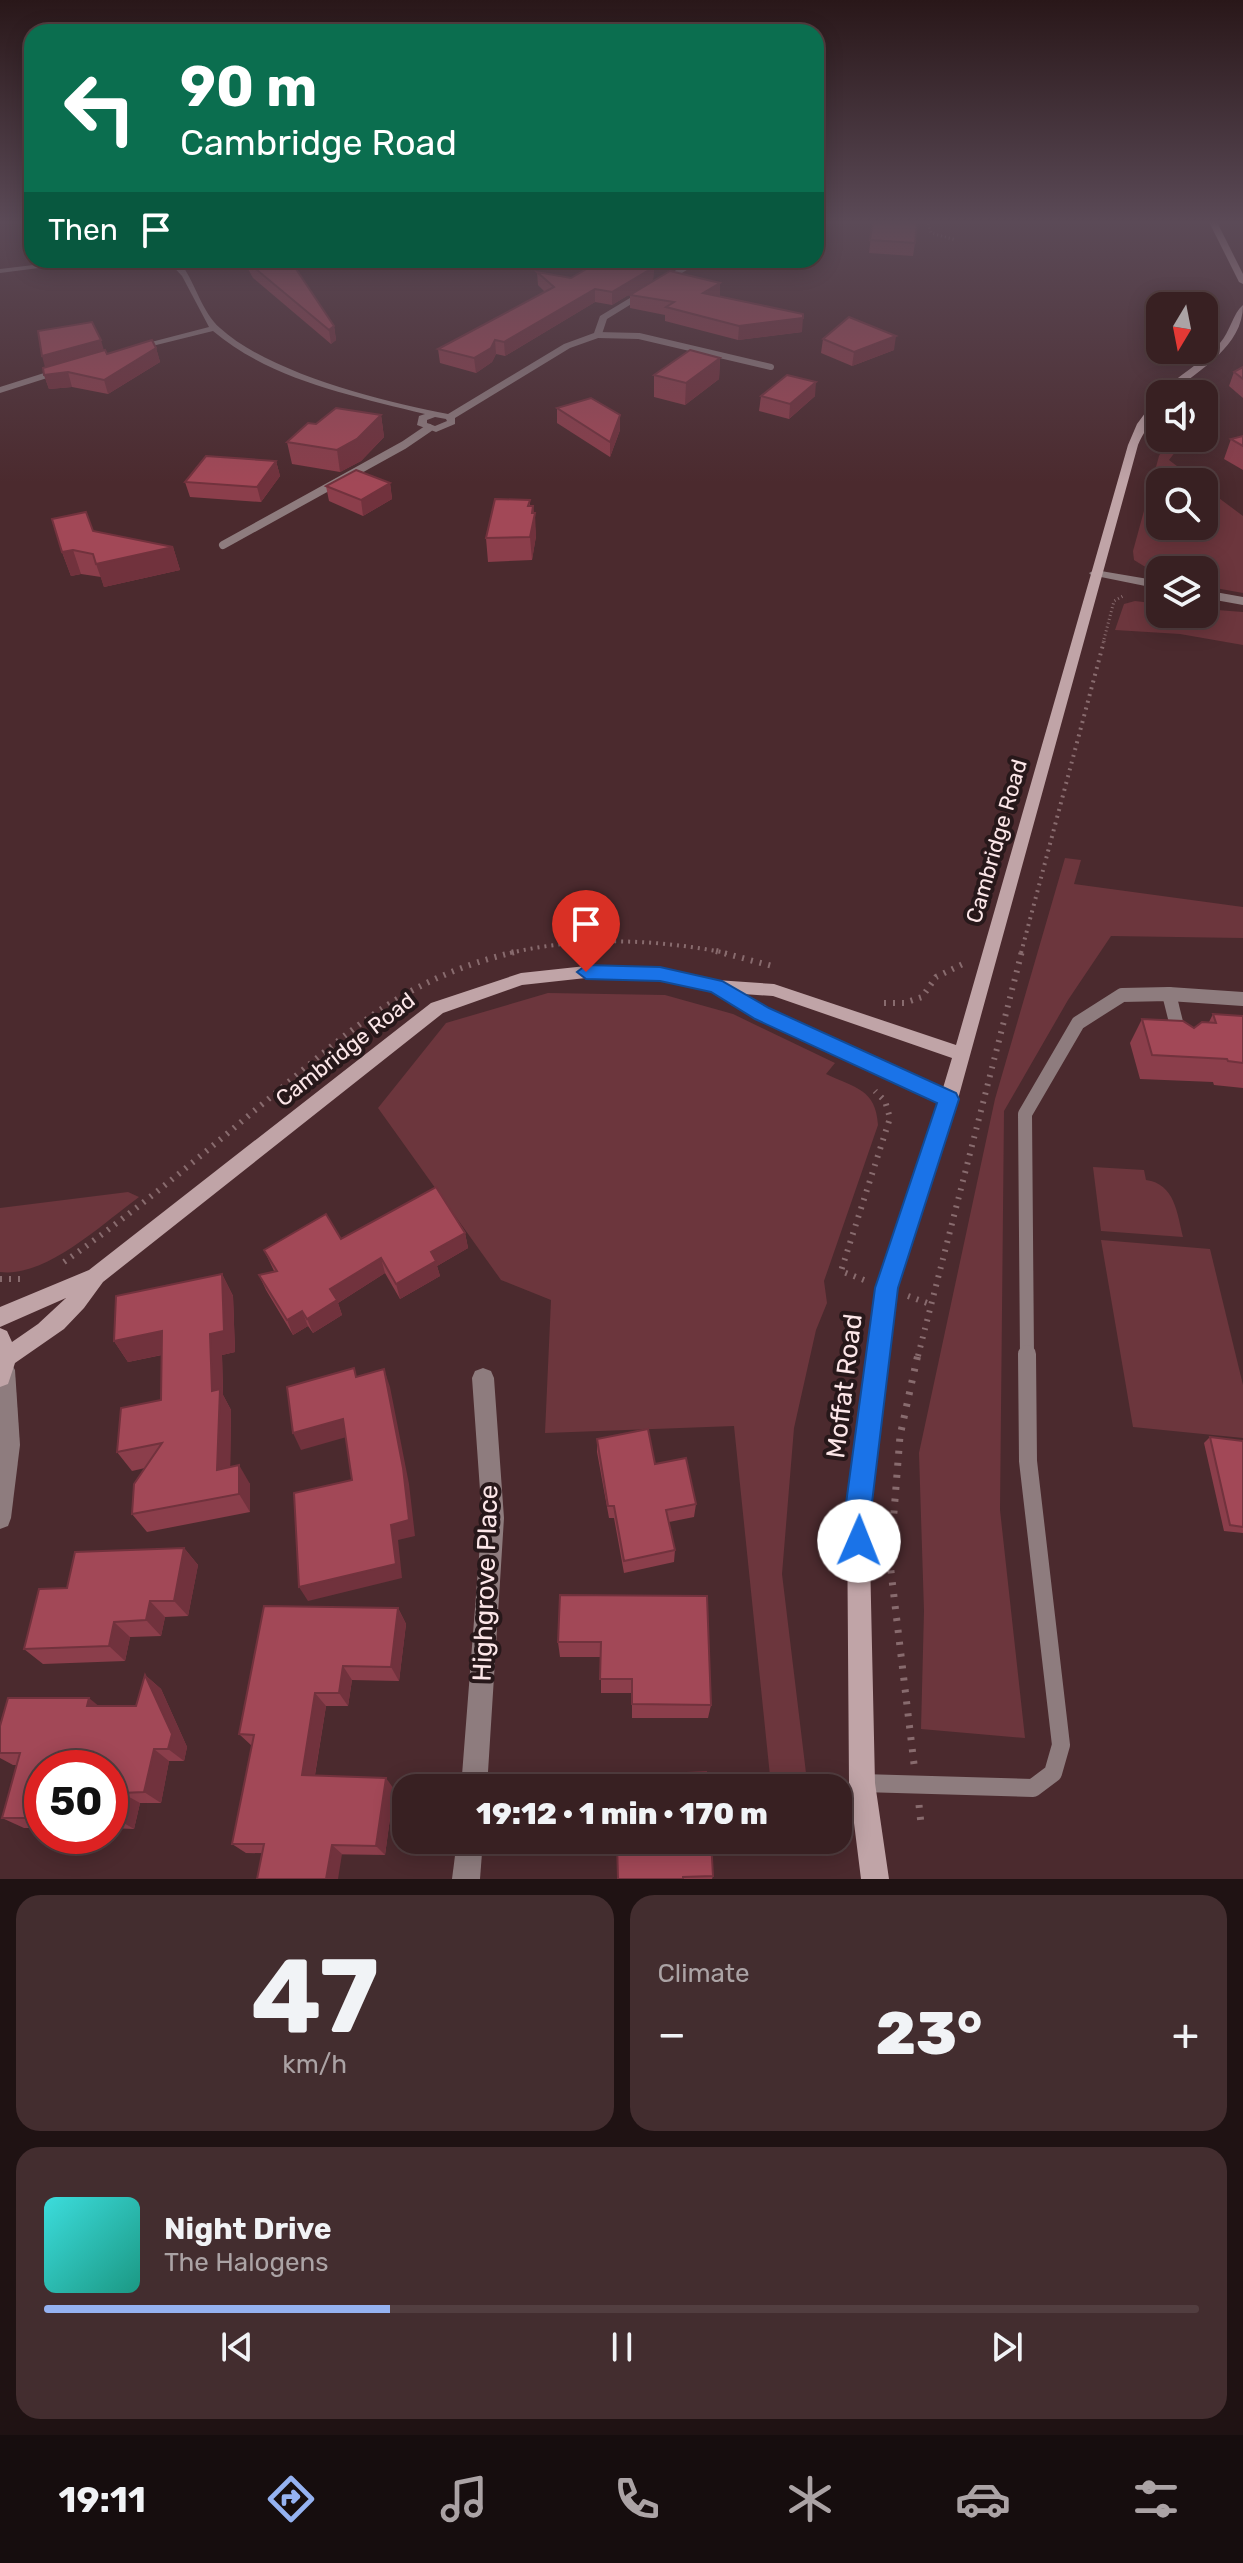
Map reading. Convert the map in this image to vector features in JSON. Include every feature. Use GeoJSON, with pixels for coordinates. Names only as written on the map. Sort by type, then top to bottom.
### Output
{"type":"FeatureCollection","features":[{"type":"Feature","properties":{"kind":"main road"},"geometry":{"type":"LineString","coordinates":[[1183,380],[1223,348],[1234,335],[1243,308]]}},
{"type":"Feature","properties":{"kind":"main road","name":"Cambridge Road"},"geometry":{"type":"LineString","coordinates":[[0,1317],[96,1276],[437,1008],[521,979],[586,972],[660,974],[716,986],[774,990],[962,1054],[1095,573],[1133,445],[1146,418]]}},
{"type":"Feature","properties":{"kind":"main road","name":"Cambridge Road"},"geometry":{"type":"LineString","coordinates":[[716,986],[762,1013],[949,1099]]}},
{"type":"Feature","properties":{"kind":"main road","name":"Moffat Road"},"geometry":{"type":"LineString","coordinates":[[875,1879],[862,1783],[858,1511],[886,1288],[962,1054]]}},
{"type":"Feature","properties":{"kind":"main road","name":"Cambridge Road"},"geometry":{"type":"LineString","coordinates":[[2,1360],[40,1337],[79,1303],[96,1276]]}},
{"type":"Feature","properties":{"kind":"street"},"geometry":{"type":"LineString","coordinates":[[200,308],[215,328],[266,360],[389,404],[450,417],[567,346],[598,335],[603,318],[620,308]]}},
{"type":"Feature","properties":{"kind":"street"},"geometry":{"type":"LineString","coordinates":[[128,351],[215,328]]}},
{"type":"Feature","properties":{"kind":"street"},"geometry":{"type":"LineString","coordinates":[[0,390],[74,367]]}},
{"type":"Feature","properties":{"kind":"street"},"geometry":{"type":"LineString","coordinates":[[389,404],[424,425],[449,425],[453,421],[450,417]]}},
{"type":"Feature","properties":{"kind":"street"},"geometry":{"type":"LineString","coordinates":[[424,425],[424,417],[437,414]]}},
{"type":"Feature","properties":{"kind":"street"},"geometry":{"type":"LineString","coordinates":[[1095,573],[1146,582]]}},
{"type":"Feature","properties":{"kind":"street"},"geometry":{"type":"LineString","coordinates":[[1218,597],[1243,601]]}},
{"type":"Feature","properties":{"kind":"street"},"geometry":{"type":"LineString","coordinates":[[0,1518],[9,1445],[2,1360]]}},
{"type":"Feature","properties":{"kind":"street","name":"Highgrove Place"},"geometry":{"type":"LineString","coordinates":[[475,1774],[493,1518],[483,1378]]}},
{"type":"Feature","properties":{"kind":"street"},"geometry":{"type":"LineString","coordinates":[[466,1879],[469,1854]]}},
{"type":"Feature","properties":{"kind":"lane"},"geometry":{"type":"LineString","coordinates":[[598,335],[639,336],[771,367]]}},
{"type":"Feature","properties":{"kind":"lane"},"geometry":{"type":"LineString","coordinates":[[223,545],[404,445],[424,425]]}},
{"type":"Feature","properties":{"kind":"lane"},"geometry":{"type":"LineString","coordinates":[[862,1783],[1033,1788],[1053,1773],[1061,1745],[1028,1461],[1025,1114],[1078,1023],[1122,995],[1169,994],[1243,999]]}},
{"type":"Feature","properties":{"kind":"lane"},"geometry":{"type":"LineString","coordinates":[[1169,994],[1180,1042]]}},
{"type":"Feature","properties":{"kind":"path"},"geometry":{"type":"LineString","coordinates":[[907,1695],[890,1563],[900,1436],[930,1304],[1114,601],[1129,595]]}},
{"type":"Feature","properties":{"kind":"path"},"geometry":{"type":"LineString","coordinates":[[55,1268],[132,1211],[359,1022],[401,994],[451,972],[492,958],[560,942],[606,939],[655,940],[703,947],[781,969]]}},
{"type":"Feature","properties":{"kind":"path"},"geometry":{"type":"LineString","coordinates":[[877,1002],[904,1003],[922,997],[936,977]]}},
{"type":"Feature","properties":{"kind":"path"},"geometry":{"type":"LineString","coordinates":[[850,1275],[841,1271],[890,1118],[885,1101],[865,1085]]}},
{"type":"Feature","properties":{"kind":"path"},"geometry":{"type":"LineString","coordinates":[[0,1279],[26,1279]]}},
{"type":"Feature","properties":{"kind":"path"},"geometry":{"type":"LineString","coordinates":[[919,1300],[930,1304]]}},
{"type":"Feature","properties":{"kind":"shaded area"},"geometry":{"type":"Polygon","coordinates":[[[1161,452],[1175,452],[1169,460],[1180,468],[1156,468],[1161,452]]]}},
{"type":"Feature","properties":{"kind":"shaded area"},"geometry":{"type":"Polygon","coordinates":[[[1218,497],[1243,516],[1243,593],[1218,589],[1218,556],[1146,556],[1146,567],[1134,560],[1133,551],[1146,504],[1146,540],[1218,540],[1218,497]]]}},
{"type":"Feature","properties":{"kind":"shaded area"},"geometry":{"type":"Polygon","coordinates":[[[1146,602],[1146,628],[1218,628],[1218,610],[1243,612],[1243,645],[1180,634],[1115,630],[1124,604],[1146,602]]]}},
{"type":"Feature","properties":{"kind":"shaded area"},"geometry":{"type":"Polygon","coordinates":[[[1065,858],[1081,860],[1074,884],[1243,907],[1243,938],[1111,936],[1068,1000],[1004,1111],[1000,1510],[1025,1738],[921,1729],[924,1611],[919,1453],[995,1099],[1065,858]]]}},
{"type":"Feature","properties":{"kind":"shaded area"},"geometry":{"type":"Polygon","coordinates":[[[548,993],[665,995],[733,1014],[835,1063],[826,1074],[862,1091],[873,1104],[878,1125],[824,1281],[827,1303],[816,1330],[794,1428],[782,1574],[806,1773],[770,1774],[734,1426],[545,1433],[551,1300],[501,1280],[378,1108],[446,1023],[548,993]]]}},
{"type":"Feature","properties":{"kind":"shaded area"},"geometry":{"type":"Polygon","coordinates":[[[1093,1167],[1144,1170],[1146,1180],[1169,1193],[1183,1237],[1101,1231],[1093,1167]]]}},
{"type":"Feature","properties":{"kind":"shaded area"},"geometry":{"type":"Polygon","coordinates":[[[128,1192],[139,1197],[55,1258],[18,1272],[0,1272],[0,1208],[128,1192]]]}},
{"type":"Feature","properties":{"kind":"shaded area"},"geometry":{"type":"Polygon","coordinates":[[[1101,1240],[1210,1249],[1243,1385],[1243,1438],[1133,1427],[1101,1240]]]}},
{"type":"Feature","properties":{"kind":"building"},"geometry":{"type":"Polygon","coordinates":[[[302,308],[322,308],[334,326],[329,330],[302,308]]]}},
{"type":"Feature","properties":{"kind":"building"},"geometry":{"type":"Polygon","coordinates":[[[515,308],[563,308],[504,342],[495,340],[491,348],[474,358],[438,349],[515,308]]]}},
{"type":"Feature","properties":{"kind":"building"},"geometry":{"type":"Polygon","coordinates":[[[669,308],[773,308],[803,314],[803,318],[739,326],[669,308]]]}},
{"type":"Feature","properties":{"kind":"building"},"geometry":{"type":"Polygon","coordinates":[[[849,317],[896,336],[854,352],[823,339],[849,317]]]}},
{"type":"Feature","properties":{"kind":"building"},"geometry":{"type":"Polygon","coordinates":[[[92,322],[101,340],[42,356],[38,331],[92,322]]]}},
{"type":"Feature","properties":{"kind":"building"},"geometry":{"type":"Polygon","coordinates":[[[152,340],[156,348],[104,380],[68,372],[44,375],[43,368],[152,340]]]}},
{"type":"Feature","properties":{"kind":"building"},"geometry":{"type":"Polygon","coordinates":[[[690,350],[720,358],[686,383],[654,375],[690,350]]]}},
{"type":"Feature","properties":{"kind":"building"},"geometry":{"type":"Polygon","coordinates":[[[1243,367],[1243,379],[1234,372],[1243,367]]]}},
{"type":"Feature","properties":{"kind":"building"},"geometry":{"type":"Polygon","coordinates":[[[787,375],[816,382],[790,404],[761,396],[787,375]]]}},
{"type":"Feature","properties":{"kind":"building"},"geometry":{"type":"Polygon","coordinates":[[[591,398],[620,415],[610,442],[557,408],[591,398]]]}},
{"type":"Feature","properties":{"kind":"building"},"geometry":{"type":"Polygon","coordinates":[[[336,408],[381,415],[357,439],[337,450],[287,442],[308,423],[316,424],[336,408]]]}},
{"type":"Feature","properties":{"kind":"building"},"geometry":{"type":"Polygon","coordinates":[[[1243,436],[1243,446],[1231,439],[1243,436]]]}},
{"type":"Feature","properties":{"kind":"building"},"geometry":{"type":"Polygon","coordinates":[[[206,456],[276,461],[257,487],[185,482],[206,456]]]}},
{"type":"Feature","properties":{"kind":"building"},"geometry":{"type":"Polygon","coordinates":[[[356,470],[390,483],[361,500],[326,486],[356,470]]]}},
{"type":"Feature","properties":{"kind":"building"},"geometry":{"type":"Polygon","coordinates":[[[495,499],[530,500],[528,506],[533,506],[532,513],[535,513],[530,537],[486,538],[495,499]]]}},
{"type":"Feature","properties":{"kind":"building"},"geometry":{"type":"Polygon","coordinates":[[[86,512],[93,531],[173,547],[96,564],[93,554],[73,550],[62,552],[52,519],[86,512]]]}},
{"type":"Feature","properties":{"kind":"building"},"geometry":{"type":"Polygon","coordinates":[[[1213,1014],[1243,1016],[1243,1063],[1227,1059],[1152,1055],[1142,1019],[1183,1021],[1194,1028],[1202,1022],[1216,1023],[1213,1014]]]}},
{"type":"Feature","properties":{"kind":"building"},"geometry":{"type":"Polygon","coordinates":[[[436,1187],[465,1233],[431,1252],[436,1261],[396,1284],[381,1258],[330,1289],[337,1300],[307,1319],[302,1311],[287,1320],[259,1275],[277,1271],[264,1250],[326,1214],[341,1239],[436,1187]]]}},
{"type":"Feature","properties":{"kind":"building"},"geometry":{"type":"Polygon","coordinates":[[[222,1274],[224,1331],[210,1334],[212,1391],[220,1389],[217,1470],[239,1465],[239,1494],[132,1514],[134,1484],[162,1443],[117,1452],[121,1408],[161,1400],[162,1331],[114,1341],[116,1296],[222,1274]]]}},
{"type":"Feature","properties":{"kind":"building"},"geometry":{"type":"Polygon","coordinates":[[[354,1368],[356,1377],[384,1369],[403,1468],[409,1520],[391,1525],[396,1564],[299,1587],[294,1493],[352,1480],[343,1419],[293,1433],[287,1387],[354,1368]]]}},
{"type":"Feature","properties":{"kind":"building"},"geometry":{"type":"Polygon","coordinates":[[[648,1429],[655,1464],[686,1458],[696,1504],[666,1510],[675,1550],[624,1561],[614,1506],[608,1506],[597,1439],[648,1429]]]}},
{"type":"Feature","properties":{"kind":"building"},"geometry":{"type":"Polygon","coordinates":[[[1210,1437],[1243,1441],[1243,1527],[1230,1525],[1210,1437]]]}},
{"type":"Feature","properties":{"kind":"building"},"geometry":{"type":"Polygon","coordinates":[[[184,1548],[174,1601],[150,1601],[146,1620],[114,1622],[109,1646],[24,1649],[39,1589],[67,1588],[75,1552],[184,1548]]]}},
{"type":"Feature","properties":{"kind":"building"},"geometry":{"type":"Polygon","coordinates":[[[560,1595],[707,1596],[711,1705],[632,1704],[632,1679],[600,1679],[601,1642],[558,1642],[560,1595]]]}},
{"type":"Feature","properties":{"kind":"building"},"geometry":{"type":"Polygon","coordinates":[[[264,1606],[398,1608],[391,1667],[343,1666],[339,1693],[315,1693],[302,1775],[386,1778],[376,1846],[332,1845],[326,1879],[257,1879],[264,1844],[232,1844],[254,1735],[239,1734],[264,1606]]]}},
{"type":"Feature","properties":{"kind":"building"},"geometry":{"type":"Polygon","coordinates":[[[145,1675],[172,1734],[168,1749],[154,1749],[144,1792],[128,1793],[128,1750],[24,1750],[24,1818],[2,1818],[20,1753],[0,1753],[0,1726],[8,1698],[89,1698],[87,1706],[136,1706],[145,1675]]]}},
{"type":"Feature","properties":{"kind":"building"},"geometry":{"type":"Polygon","coordinates":[[[706,1772],[706,1774],[665,1774],[706,1772]]]}},
{"type":"Feature","properties":{"kind":"building"},"geometry":{"type":"Polygon","coordinates":[[[617,1854],[712,1854],[713,1876],[618,1879],[617,1854]]]}},
{"type":"Feature","properties":{"kind":"route"},"geometry":{"type":"LineString","coordinates":[[586,972],[660,974],[716,986],[762,1013],[949,1099],[886,1288],[858,1511],[859,1541]]}}]}
